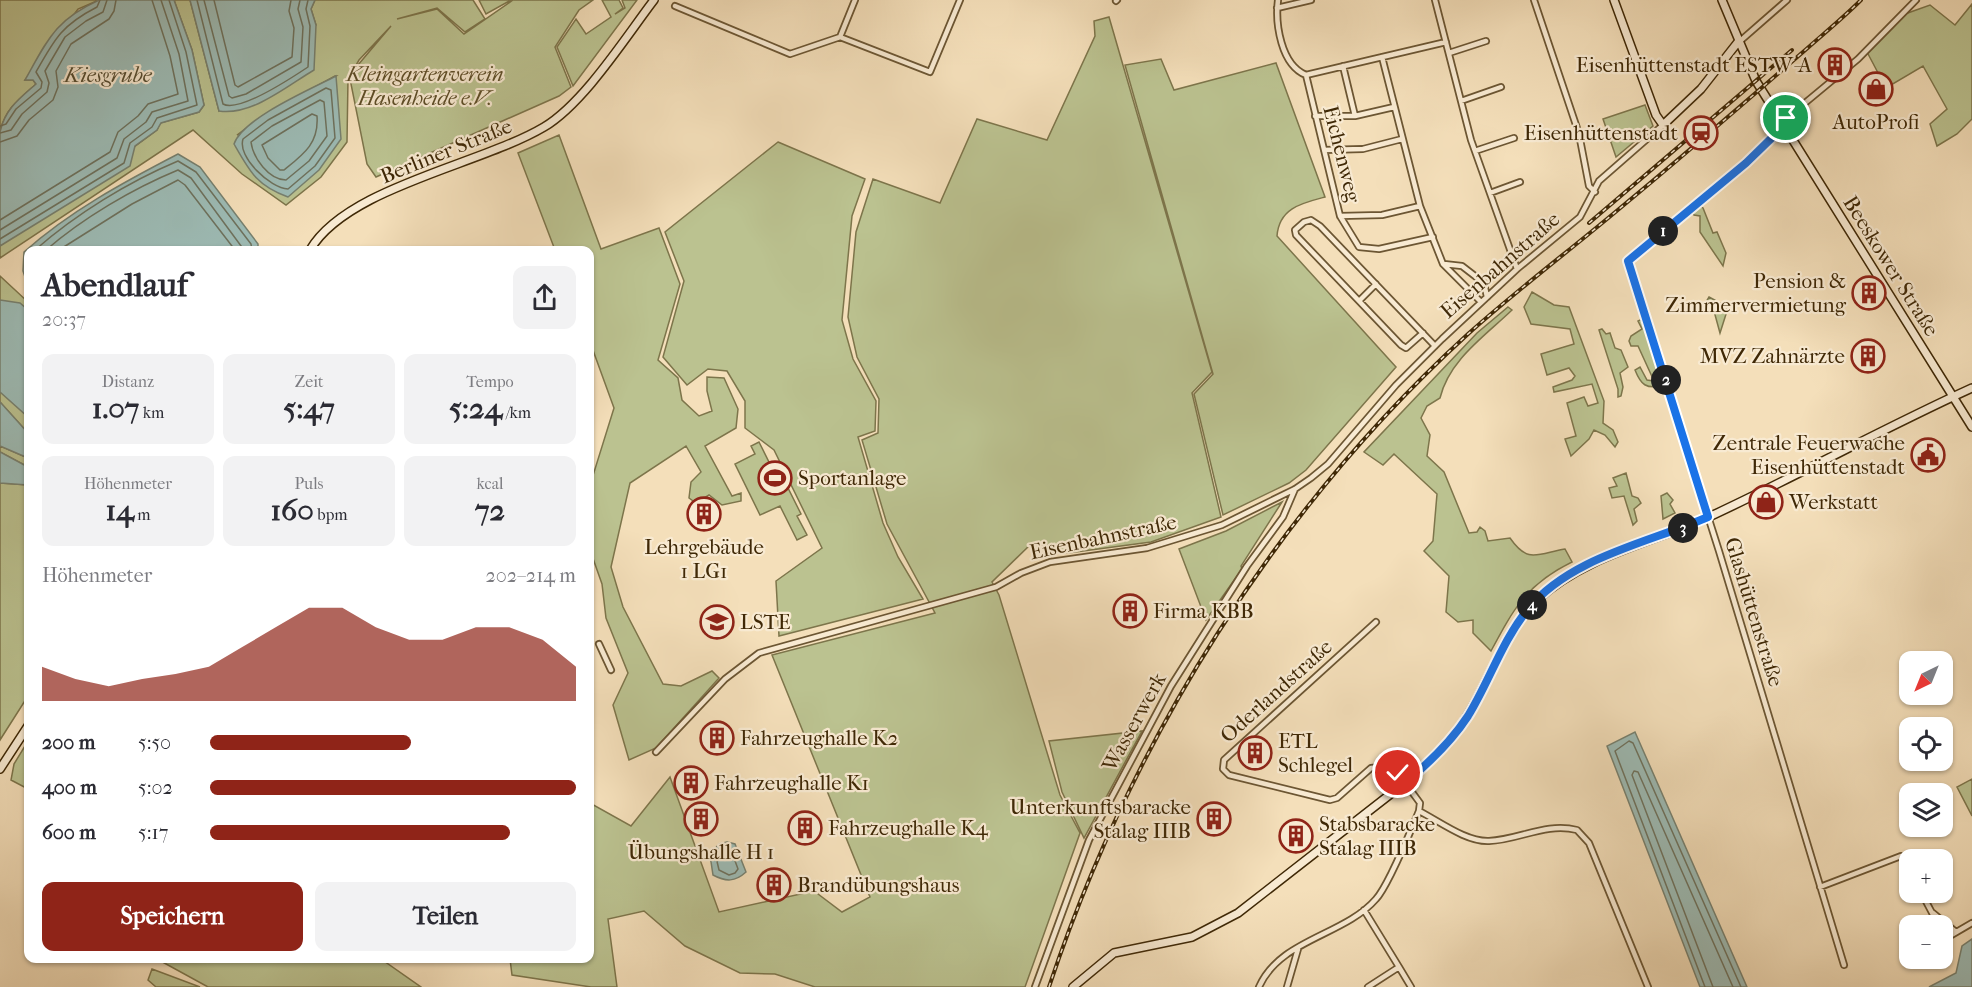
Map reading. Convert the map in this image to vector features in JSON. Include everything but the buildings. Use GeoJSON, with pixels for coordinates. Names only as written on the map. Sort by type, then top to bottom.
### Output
{"type":"FeatureCollection","features":[{"type":"Feature","properties":{"kind":"street","name":"Berliner Straße"},"geometry":{"type":"LineString","coordinates":[[312,246],[339,217],[365,202],[507,145],[546,126],[574,102],[654,0]]}},
{"type":"Feature","properties":{"kind":"street"},"geometry":{"type":"LineString","coordinates":[[840,37],[855,0]]}},
{"type":"Feature","properties":{"kind":"street"},"geometry":{"type":"LineString","coordinates":[[675,6],[790,54],[840,37],[930,72],[960,0]]}},
{"type":"Feature","properties":{"kind":"street"},"geometry":{"type":"LineString","coordinates":[[1278,0],[1277,9],[1289,64],[1296,71],[1306,75],[1446,42]]}},
{"type":"Feature","properties":{"kind":"street"},"geometry":{"type":"LineString","coordinates":[[1277,9],[1311,0]]}},
{"type":"Feature","properties":{"kind":"street"},"geometry":{"type":"LineString","coordinates":[[1435,0],[1475,151],[1517,269]]}},
{"type":"Feature","properties":{"kind":"street"},"geometry":{"type":"LineString","coordinates":[[1534,0],[1579,134],[1589,186],[1595,192]]}},
{"type":"Feature","properties":{"kind":"street"},"geometry":{"type":"LineString","coordinates":[[1614,0],[1656,115],[1663,125],[1701,89],[1738,42],[1787,0]]}},
{"type":"Feature","properties":{"kind":"street","name":"Beeskower Straße"},"geometry":{"type":"LineString","coordinates":[[1722,0],[1756,81],[1972,427]]}},
{"type":"Feature","properties":{"kind":"street"},"geometry":{"type":"LineString","coordinates":[[1783,124],[1858,59],[1916,0]]}},
{"type":"Feature","properties":{"kind":"street"},"geometry":{"type":"LineString","coordinates":[[1449,53],[1486,41]]}},
{"type":"Feature","properties":{"kind":"street"},"geometry":{"type":"LineString","coordinates":[[1727,55],[1744,56]]}},
{"type":"Feature","properties":{"kind":"street"},"geometry":{"type":"LineString","coordinates":[[1382,57],[1420,206],[1443,264],[1481,302]]}},
{"type":"Feature","properties":{"kind":"street"},"geometry":{"type":"LineString","coordinates":[[1343,66],[1355,116]]}},
{"type":"Feature","properties":{"kind":"street","name":"Eichenweg"},"geometry":{"type":"LineString","coordinates":[[1306,75],[1340,216],[1359,247],[1379,249],[1433,237]]}},
{"type":"Feature","properties":{"kind":"street"},"geometry":{"type":"LineString","coordinates":[[1461,101],[1501,87]]}},
{"type":"Feature","properties":{"kind":"street"},"geometry":{"type":"LineString","coordinates":[[1315,116],[1355,116],[1394,107]]}},
{"type":"Feature","properties":{"kind":"street","name":"Glashüttenstraße"},"geometry":{"type":"LineString","coordinates":[[1783,124],[1746,163],[1628,261],[1844,965]]}},
{"type":"Feature","properties":{"kind":"street","name":"Eisenbahnstraße"},"geometry":{"type":"LineString","coordinates":[[656,752],[725,679],[764,651],[996,587],[1021,573],[1050,562],[1147,548],[1222,525],[1295,489],[1328,464],[1396,385],[1481,302],[1580,217],[1599,182],[1612,168],[1663,125]]}},
{"type":"Feature","properties":{"kind":"street"},"geometry":{"type":"LineString","coordinates":[[1475,151],[1514,138]]}},
{"type":"Feature","properties":{"kind":"street"},"geometry":{"type":"LineString","coordinates":[[1324,150],[1363,149],[1402,139]]}},
{"type":"Feature","properties":{"kind":"street"},"geometry":{"type":"LineString","coordinates":[[1490,193],[1520,182]]}},
{"type":"Feature","properties":{"kind":"street"},"geometry":{"type":"LineString","coordinates":[[1340,216],[1382,215],[1420,206]]}},
{"type":"Feature","properties":{"kind":"street"},"geometry":{"type":"LineString","coordinates":[[1423,333],[1407,348],[1296,235],[1295,230],[1304,222],[1311,220],[1376,284],[1423,333],[1435,346]]}},
{"type":"Feature","properties":{"kind":"street"},"geometry":{"type":"LineString","coordinates":[[1443,264],[1462,266],[1484,283],[1487,297]]}},
{"type":"Feature","properties":{"kind":"street"},"geometry":{"type":"LineString","coordinates":[[1359,301],[1376,284]]}},
{"type":"Feature","properties":{"kind":"street"},"geometry":{"type":"LineString","coordinates":[[1073,987],[1114,954],[1192,937],[1238,914],[1430,762],[1459,730],[1513,630],[1537,600],[1561,580],[1587,565],[1708,517],[1972,388]]}},
{"type":"Feature","properties":{"kind":"street","name":"Wasserwerk"},"geometry":{"type":"LineString","coordinates":[[1035,987],[1089,840],[1171,686],[1247,567],[1283,517],[1295,489]]}},
{"type":"Feature","properties":{"kind":"street","name":"Oderlandstraße"},"geometry":{"type":"LineString","coordinates":[[1376,622],[1224,760],[1223,769],[1229,775],[1330,800],[1337,798],[1371,768],[1388,766],[1406,782],[1420,803],[1419,811]]}},
{"type":"Feature","properties":{"kind":"street"},"geometry":{"type":"LineString","coordinates":[[598,644],[612,670]]}},
{"type":"Feature","properties":{"kind":"street"},"geometry":{"type":"LineString","coordinates":[[0,769],[24,732]]}},
{"type":"Feature","properties":{"kind":"street"},"geometry":{"type":"LineString","coordinates":[[1259,987],[1264,975],[1276,961],[1364,910],[1377,898],[1419,811],[1473,839],[1488,842],[1554,827],[1577,830],[1589,843],[1648,987]]}},
{"type":"Feature","properties":{"kind":"street"},"geometry":{"type":"LineString","coordinates":[[1820,887],[1899,857]]}},
{"type":"Feature","properties":{"kind":"street"},"geometry":{"type":"LineString","coordinates":[[1927,903],[1933,915]]}},
{"type":"Feature","properties":{"kind":"street"},"geometry":{"type":"LineString","coordinates":[[1364,910],[1411,987]]}},
{"type":"Feature","properties":{"kind":"street"},"geometry":{"type":"LineString","coordinates":[[1931,911],[1956,932]]}},
{"type":"Feature","properties":{"kind":"street"},"geometry":{"type":"LineString","coordinates":[[1953,934],[1972,923]]}},
{"type":"Feature","properties":{"kind":"street"},"geometry":{"type":"LineString","coordinates":[[1287,987],[1298,948]]}},
{"type":"Feature","properties":{"kind":"street"},"geometry":{"type":"LineString","coordinates":[[1368,987],[1399,967]]}},
{"type":"Feature","properties":{"kind":"green space"},"geometry":{"type":"Polygon","coordinates":[[[0,0],[99,0],[78,9],[25,80],[33,80],[36,84],[9,111],[0,132],[0,0]]]}},
{"type":"Feature","properties":{"kind":"green space","name":"Kleingartenverein Hasenheide e.V."},"geometry":{"type":"Polygon","coordinates":[[[174,0],[190,0],[219,111],[316,25],[311,9],[315,0],[473,0],[485,19],[465,32],[437,8],[397,19],[437,9],[464,34],[513,0],[593,0],[579,10],[555,47],[571,87],[559,96],[376,177],[367,164],[350,79],[358,65],[391,26],[359,60],[348,79],[347,142],[321,177],[286,205],[242,174],[193,130],[0,258],[0,246],[157,130],[160,123],[199,112],[204,105],[192,50],[174,0]],[[336,76],[264,115],[237,135],[336,76]]]}},
{"type":"Feature","properties":{"kind":"green space"},"geometry":{"type":"Polygon","coordinates":[[[479,0],[511,0],[486,14],[479,0]]]}},
{"type":"Feature","properties":{"kind":"green space"},"geometry":{"type":"Polygon","coordinates":[[[602,0],[619,0],[623,8],[615,14],[625,8],[622,0],[637,0],[573,86],[557,47],[576,19],[586,34],[611,17],[602,0]]]}},
{"type":"Feature","properties":{"kind":"green space"},"geometry":{"type":"Polygon","coordinates":[[[1972,4],[1972,119],[1957,134],[1937,146],[1930,124],[1947,109],[1923,66],[1886,88],[1867,52],[1905,14],[1930,5],[1955,25],[1972,4]]]}},
{"type":"Feature","properties":{"kind":"green space"},"geometry":{"type":"Polygon","coordinates":[[[1109,17],[1212,372],[1192,393],[1221,517],[1151,542],[1068,553],[1032,543],[992,582],[999,595],[1060,795],[1080,833],[1025,987],[815,987],[775,974],[740,973],[685,946],[644,911],[608,919],[617,987],[591,987],[512,975],[510,963],[594,963],[594,805],[631,826],[670,777],[719,912],[814,891],[842,912],[870,897],[772,655],[935,613],[887,524],[862,440],[878,433],[879,399],[857,357],[848,317],[856,232],[873,179],[940,203],[977,119],[1047,140],[1095,36],[1094,21],[1109,17]]]}},
{"type":"Feature","properties":{"kind":"green space"},"geometry":{"type":"Polygon","coordinates":[[[1161,59],[1174,90],[1276,63],[1325,197],[1293,208],[1282,219],[1277,236],[1396,367],[1306,470],[1289,483],[1223,515],[1194,394],[1213,374],[1125,65],[1161,59]]]}},
{"type":"Feature","properties":{"kind":"green space"},"geometry":{"type":"Polygon","coordinates":[[[1645,105],[1653,126],[1616,157],[1603,119],[1645,105]]]}},
{"type":"Feature","properties":{"kind":"green space"},"geometry":{"type":"Polygon","coordinates":[[[559,135],[601,249],[659,228],[680,284],[658,360],[678,378],[682,400],[699,416],[712,411],[707,391],[707,377],[724,378],[738,409],[736,428],[705,446],[732,496],[741,493],[741,501],[722,505],[709,495],[696,503],[689,498],[691,482],[701,472],[686,446],[630,483],[611,567],[623,607],[663,684],[681,686],[712,671],[719,678],[656,748],[629,760],[613,705],[628,673],[606,618],[602,584],[594,561],[594,472],[614,408],[594,353],[594,246],[553,246],[518,153],[559,135]]]}},
{"type":"Feature","properties":{"kind":"green space"},"geometry":{"type":"Polygon","coordinates":[[[778,142],[865,179],[852,216],[842,320],[853,359],[876,401],[875,431],[858,437],[883,523],[898,557],[923,599],[779,636],[776,581],[822,548],[774,450],[745,428],[745,401],[727,371],[708,369],[687,385],[663,357],[684,281],[665,232],[778,142]]]}},
{"type":"Feature","properties":{"kind":"green space"},"geometry":{"type":"Polygon","coordinates":[[[1700,206],[1703,208],[1713,233],[1717,232],[1726,253],[1723,266],[1700,232],[1700,216],[1694,215],[1692,211],[1700,206]]]}},
{"type":"Feature","properties":{"kind":"green space"},"geometry":{"type":"Polygon","coordinates":[[[0,276],[24,298],[24,429],[0,402],[0,276]]]}},
{"type":"Feature","properties":{"kind":"green space"},"geometry":{"type":"Polygon","coordinates":[[[1532,292],[1554,305],[1569,307],[1604,401],[1603,423],[1613,430],[1618,442],[1615,447],[1605,435],[1594,430],[1589,439],[1571,456],[1565,439],[1576,436],[1567,403],[1584,397],[1588,406],[1598,403],[1592,384],[1554,392],[1553,387],[1572,380],[1575,376],[1569,368],[1547,375],[1541,354],[1574,344],[1570,329],[1531,324],[1524,307],[1532,292]]]}},
{"type":"Feature","properties":{"kind":"green space"},"geometry":{"type":"Polygon","coordinates":[[[1709,297],[1724,305],[1727,311],[1720,333],[1714,311],[1703,307],[1709,297]]]}},
{"type":"Feature","properties":{"kind":"green space"},"geometry":{"type":"Polygon","coordinates":[[[1508,307],[1512,310],[1460,360],[1451,372],[1440,398],[1427,406],[1421,418],[1430,435],[1427,456],[1444,472],[1469,533],[1477,532],[1480,527],[1485,531],[1488,541],[1510,538],[1522,551],[1534,555],[1565,549],[1572,562],[1533,588],[1507,622],[1491,651],[1473,633],[1473,620],[1458,622],[1446,612],[1449,576],[1424,551],[1433,541],[1437,494],[1394,454],[1383,465],[1364,452],[1477,333],[1508,307]]]}},
{"type":"Feature","properties":{"kind":"green space"},"geometry":{"type":"Polygon","coordinates":[[[1644,318],[1662,386],[1645,385],[1635,370],[1640,367],[1647,380],[1654,381],[1638,346],[1631,346],[1629,341],[1631,336],[1642,329],[1638,321],[1644,318]]]}},
{"type":"Feature","properties":{"kind":"green space"},"geometry":{"type":"Polygon","coordinates":[[[1602,329],[1606,334],[1610,333],[1615,348],[1621,350],[1628,367],[1620,373],[1623,387],[1621,396],[1618,397],[1618,389],[1599,330],[1602,329]]]}},
{"type":"Feature","properties":{"kind":"green space","name":"Sportanlage"},"geometry":{"type":"Polygon","coordinates":[[[759,442],[770,464],[775,462],[801,514],[797,516],[807,535],[797,540],[780,506],[760,515],[735,464],[755,454],[751,446],[759,442]]]}},
{"type":"Feature","properties":{"kind":"green space"},"geometry":{"type":"Polygon","coordinates":[[[0,446],[24,456],[24,465],[0,452],[0,446]]]}},
{"type":"Feature","properties":{"kind":"green space"},"geometry":{"type":"Polygon","coordinates":[[[1626,473],[1632,496],[1638,498],[1641,503],[1634,509],[1637,521],[1633,525],[1624,496],[1612,498],[1609,488],[1617,486],[1613,478],[1626,473]]]}},
{"type":"Feature","properties":{"kind":"green space"},"geometry":{"type":"Polygon","coordinates":[[[0,483],[24,485],[24,702],[0,740],[0,483]]]}},
{"type":"Feature","properties":{"kind":"green space"},"geometry":{"type":"Polygon","coordinates":[[[1667,493],[1673,500],[1670,504],[1675,513],[1663,519],[1661,496],[1667,493]]]}},
{"type":"Feature","properties":{"kind":"green space"},"geometry":{"type":"Polygon","coordinates":[[[1282,502],[1241,566],[1242,569],[1206,620],[1179,549],[1226,531],[1282,502]]]}},
{"type":"Feature","properties":{"kind":"green space"},"geometry":{"type":"Polygon","coordinates":[[[1142,731],[1084,838],[1062,792],[1049,741],[1142,731]]]}},
{"type":"Feature","properties":{"kind":"green space"},"geometry":{"type":"Polygon","coordinates":[[[24,748],[24,787],[11,780],[14,764],[24,748]]]}},
{"type":"Feature","properties":{"kind":"green space"},"geometry":{"type":"Polygon","coordinates":[[[1972,779],[1972,816],[1957,787],[1972,779]]]}},
{"type":"Feature","properties":{"kind":"green space"},"geometry":{"type":"Polygon","coordinates":[[[164,963],[387,963],[421,987],[208,987],[164,963]]]}},
{"type":"Feature","properties":{"kind":"green space"},"geometry":{"type":"Polygon","coordinates":[[[152,969],[200,987],[156,987],[148,980],[152,969]]]}},
{"type":"Feature","properties":{"kind":"water","name":"Kiesgrube"},"geometry":{"type":"Polygon","coordinates":[[[99,0],[174,0],[192,50],[204,105],[199,112],[161,123],[157,130],[135,146],[130,166],[0,246],[0,132],[2,124],[14,105],[36,84],[33,80],[25,80],[54,32],[72,15],[99,0]]]}},
{"type":"Feature","properties":{"kind":"water","name":"Kiesgrube"},"geometry":{"type":"Polygon","coordinates":[[[190,0],[315,0],[311,9],[316,25],[314,70],[256,104],[244,109],[219,111],[190,0]]]}},
{"type":"Feature","properties":{"kind":"water"},"geometry":{"type":"Polygon","coordinates":[[[336,76],[341,139],[319,170],[288,197],[277,193],[255,177],[234,144],[250,124],[264,114],[336,76]]]}},
{"type":"Feature","properties":{"kind":"water"},"geometry":{"type":"Polygon","coordinates":[[[178,154],[200,167],[258,246],[31,246],[79,210],[178,154]]]}},
{"type":"Feature","properties":{"kind":"water"},"geometry":{"type":"Polygon","coordinates":[[[0,300],[20,303],[24,306],[24,413],[0,392],[0,300]]]}},
{"type":"Feature","properties":{"kind":"water"},"geometry":{"type":"Polygon","coordinates":[[[0,402],[24,429],[24,456],[0,446],[0,402]]]}},
{"type":"Feature","properties":{"kind":"water"},"geometry":{"type":"Polygon","coordinates":[[[0,452],[24,465],[24,485],[0,483],[0,452]]]}},
{"type":"Feature","properties":{"kind":"water"},"geometry":{"type":"Polygon","coordinates":[[[1635,732],[1747,987],[1700,987],[1607,746],[1635,732]]]}},
{"type":"Feature","properties":{"kind":"water"},"geometry":{"type":"Polygon","coordinates":[[[727,842],[735,844],[746,872],[730,880],[713,875],[710,855],[719,844],[727,842]]]}},
{"type":"Feature","properties":{"kind":"water"},"geometry":{"type":"Polygon","coordinates":[[[1972,939],[1972,987],[1929,987],[1956,973],[1962,946],[1972,939]]]}},
{"type":"Feature","properties":{"kind":"railway"},"geometry":{"type":"LineString","coordinates":[[1049,987],[1083,895],[1122,806],[1167,718],[1217,634],[1273,553],[1333,475],[1398,402],[1468,334],[1688,151],[1861,0]]}},
{"type":"Feature","properties":{"kind":"railway"},"geometry":{"type":"LineString","coordinates":[[1589,223],[1792,50]]}},
{"type":"Feature","properties":{"kind":"place","name":"Eisenhüttenstadt ESTW-A"},"geometry":{"type":"Point","coordinates":[1835,65]}},
{"type":"Feature","properties":{"kind":"place","name":"AutoProfi"},"geometry":{"type":"Point","coordinates":[1876,89]}},
{"type":"Feature","properties":{"kind":"place","name":"Eisenhüttenstadt"},"geometry":{"type":"Point","coordinates":[1701,133]}},
{"type":"Feature","properties":{"kind":"place","name":"Pension & Zimmervermietung"},"geometry":{"type":"Point","coordinates":[1869,293]}},
{"type":"Feature","properties":{"kind":"place","name":"MVZ Zahnärzte"},"geometry":{"type":"Point","coordinates":[1868,356]}},
{"type":"Feature","properties":{"kind":"place","name":"Zentrale Feuerwache Eisenhüttenstadt"},"geometry":{"type":"Point","coordinates":[1928,455]}},
{"type":"Feature","properties":{"kind":"place","name":"Sportanlage"},"geometry":{"type":"Point","coordinates":[775,478]}},
{"type":"Feature","properties":{"kind":"place","name":"Werkstatt"},"geometry":{"type":"Point","coordinates":[1766,502]}},
{"type":"Feature","properties":{"kind":"place","name":"Lehrgebäude 1 LG1"},"geometry":{"type":"Point","coordinates":[704,514]}},
{"type":"Feature","properties":{"kind":"place","name":"Firma KBB"},"geometry":{"type":"Point","coordinates":[1130,611]}},
{"type":"Feature","properties":{"kind":"place","name":"LSTE"},"geometry":{"type":"Point","coordinates":[717,622]}},
{"type":"Feature","properties":{"kind":"place","name":"Fahrzeughalle K2"},"geometry":{"type":"Point","coordinates":[717,738]}},
{"type":"Feature","properties":{"kind":"place","name":"ETL Schlegel"},"geometry":{"type":"Point","coordinates":[1255,753]}},
{"type":"Feature","properties":{"kind":"place","name":"Fahrzeughalle K1"},"geometry":{"type":"Point","coordinates":[691,783]}},
{"type":"Feature","properties":{"kind":"place","name":"Übungshalle H 1"},"geometry":{"type":"Point","coordinates":[701,819]}},
{"type":"Feature","properties":{"kind":"place","name":"Unterkunftsbaracke Stalag IIIB"},"geometry":{"type":"Point","coordinates":[1214,819]}},
{"type":"Feature","properties":{"kind":"place","name":"Fahrzeughalle K4"},"geometry":{"type":"Point","coordinates":[805,828]}},
{"type":"Feature","properties":{"kind":"place","name":"Stabsbaracke Stalag IIIB"},"geometry":{"type":"Point","coordinates":[1296,836]}},
{"type":"Feature","properties":{"kind":"place","name":"Brandübungshaus"},"geometry":{"type":"Point","coordinates":[774,885]}},
{"type":"Feature","properties":{"kind":"route"},"geometry":{"type":"LineString","coordinates":[[1398,773],[1406,782],[1448,744],[1469,715],[1513,630],[1529,608],[1561,580],[1587,565],[1708,517],[1628,261],[1759,152],[1784,126],[1782,122],[1786,118]]}}]}
